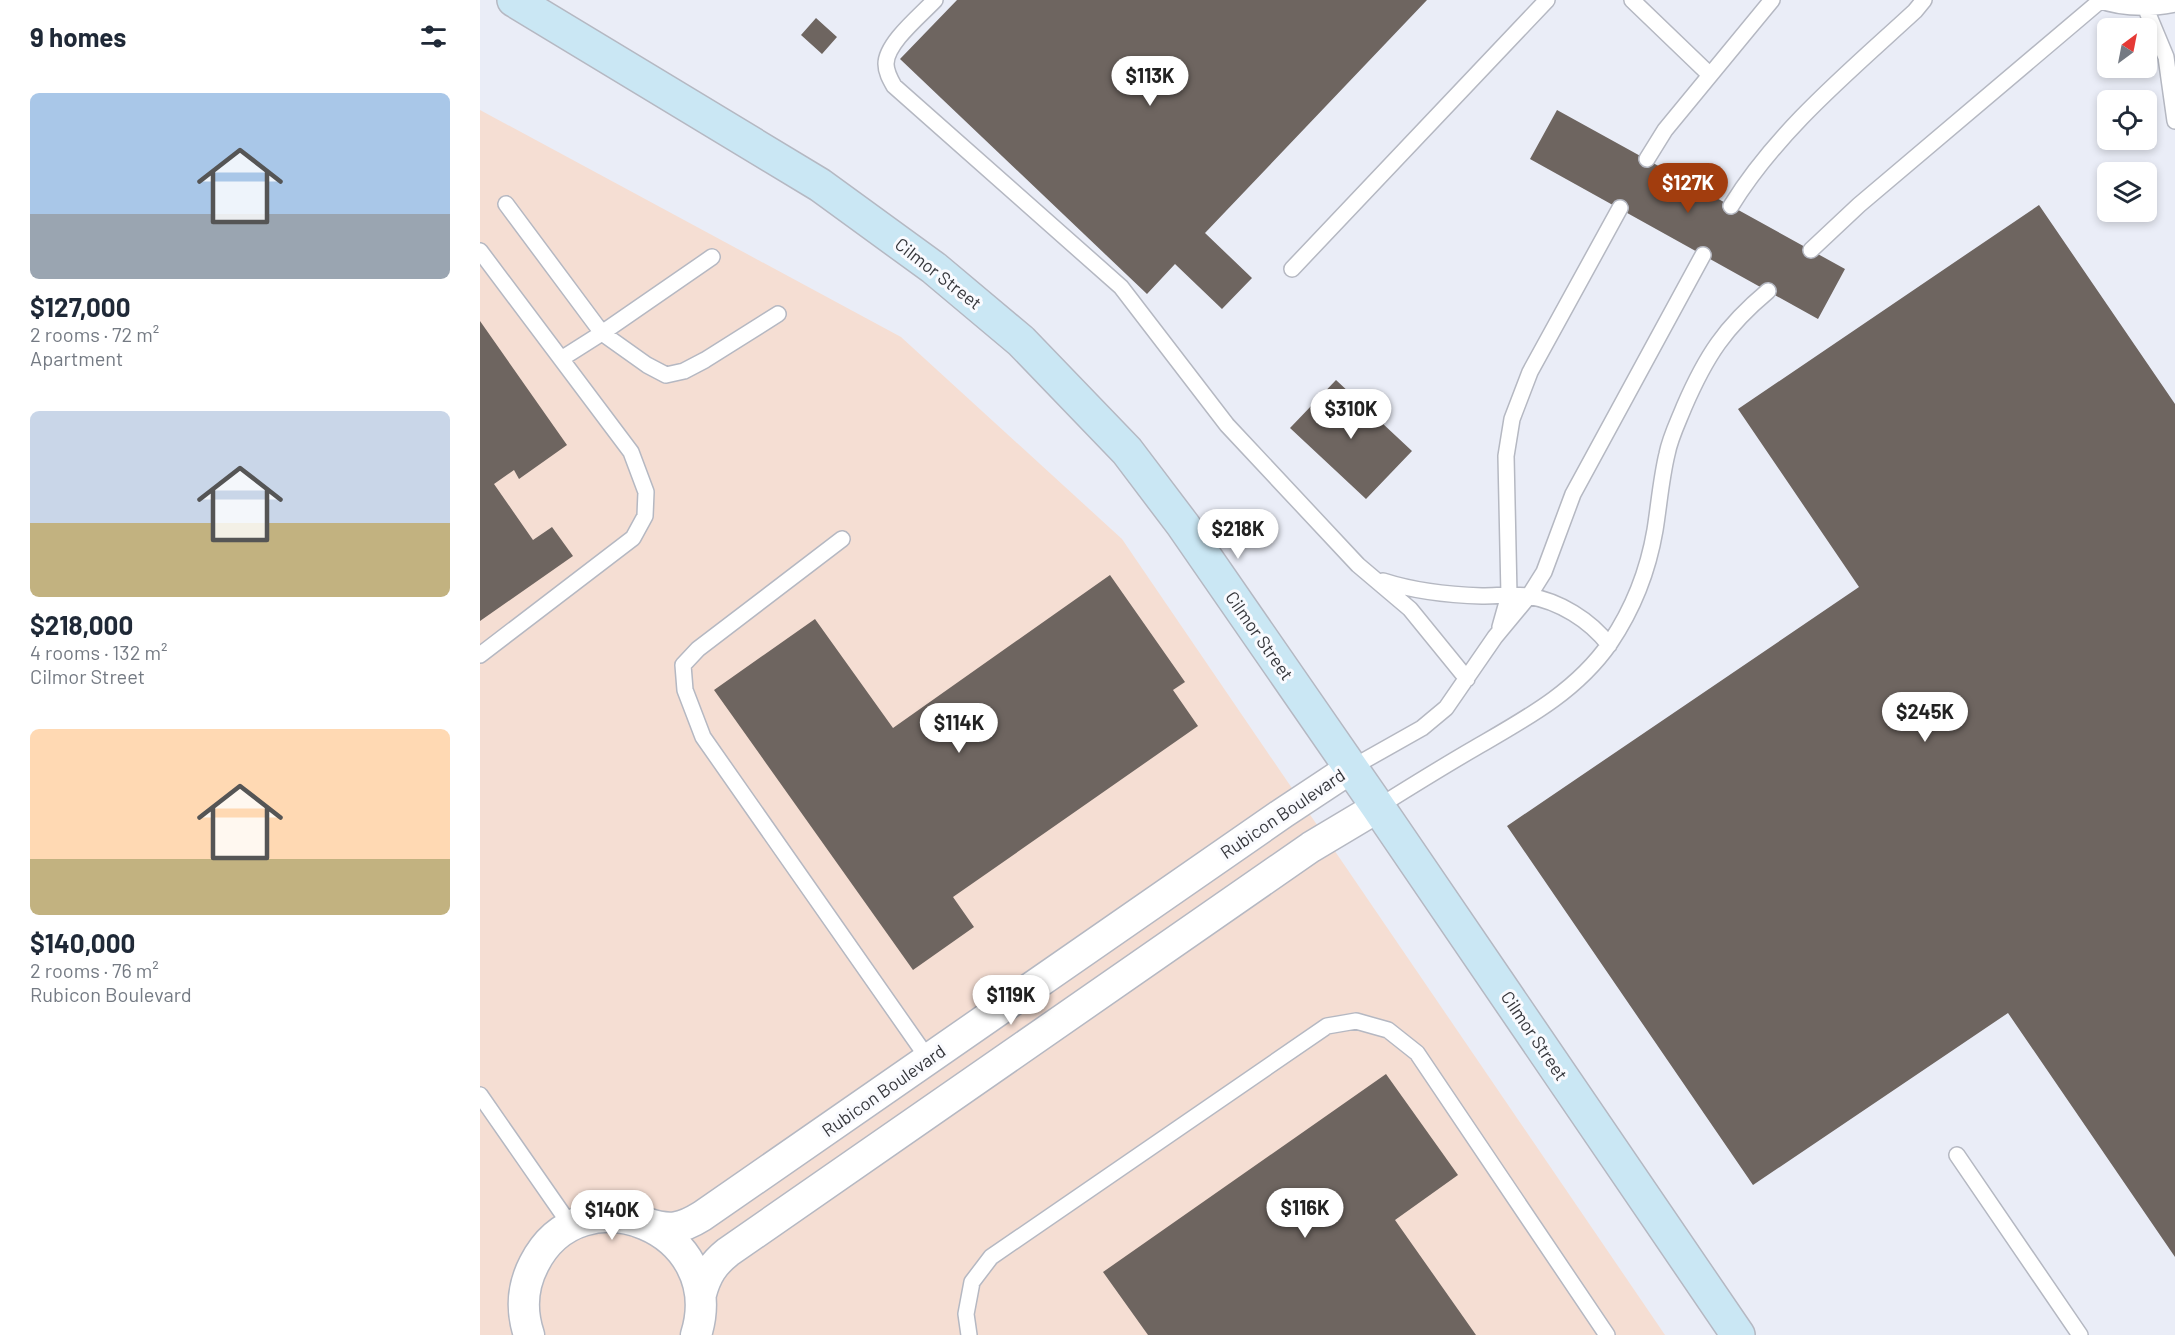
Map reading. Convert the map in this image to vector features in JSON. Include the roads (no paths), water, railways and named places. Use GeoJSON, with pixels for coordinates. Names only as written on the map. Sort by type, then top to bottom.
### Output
{"type":"FeatureCollection","features":[{"type":"Feature","properties":{"kind":"street","name":"Cilmor Street"},"geometry":{"type":"LineString","coordinates":[[517,1],[820,185],[934,268],[1021,341],[1127,451],[1183,525],[1378,807],[1738,1335]]}},
{"type":"Feature","properties":{"kind":"street","name":"Rubicon Boulevard"},"geometry":{"type":"LineString","coordinates":[[571,1226],[596,1218],[621,1217],[660,1228],[686,1226],[1351,768]]}},
{"type":"Feature","properties":{"kind":"street"},"geometry":{"type":"LineString","coordinates":[[696,1335],[700,1319],[701,1294],[709,1271],[728,1252],[1311,847],[1378,807]]}},
{"type":"Feature","properties":{"kind":"street"},"geometry":{"type":"LineString","coordinates":[[646,1223],[672,1240],[691,1264],[701,1294]]}},
{"type":"Feature","properties":{"kind":"street"},"geometry":{"type":"LineString","coordinates":[[524,1331],[523,1299],[527,1277],[538,1257],[552,1239],[571,1226]]}},
{"type":"Feature","properties":{"kind":"lane"},"geometry":{"type":"LineString","coordinates":[[935,0],[890,47],[886,64],[888,76],[894,86],[1121,288],[1227,425],[1358,565],[1410,609],[1467,679]]}},
{"type":"Feature","properties":{"kind":"lane"},"geometry":{"type":"LineString","coordinates":[[1292,268],[1547,0]]}},
{"type":"Feature","properties":{"kind":"lane"},"geometry":{"type":"LineString","coordinates":[[1632,0],[1710,75]]}},
{"type":"Feature","properties":{"kind":"lane"},"geometry":{"type":"LineString","coordinates":[[1647,159],[1665,130],[1772,0]]}},
{"type":"Feature","properties":{"kind":"lane"},"geometry":{"type":"LineString","coordinates":[[1731,206],[1764,159],[1819,99],[1915,11],[1924,0]]}},
{"type":"Feature","properties":{"kind":"lane"},"geometry":{"type":"LineString","coordinates":[[1811,250],[1859,205],[2099,1],[2123,7],[2146,9],[2175,4]]}},
{"type":"Feature","properties":{"kind":"lane"},"geometry":{"type":"LineString","coordinates":[[2146,9],[2166,57],[2175,121]]}},
{"type":"Feature","properties":{"kind":"lane"},"geometry":{"type":"LineString","coordinates":[[506,204],[602,333],[647,365],[666,375],[684,371],[705,360],[778,314]]}},
{"type":"Feature","properties":{"kind":"lane"},"geometry":{"type":"LineString","coordinates":[[1495,637],[1505,614],[1509,596],[1506,456],[1512,419],[1530,372],[1620,208]]}},
{"type":"Feature","properties":{"kind":"lane"},"geometry":{"type":"LineString","coordinates":[[480,251],[631,452],[646,492],[645,516],[633,538],[480,655]]}},
{"type":"Feature","properties":{"kind":"lane"},"geometry":{"type":"LineString","coordinates":[[1351,768],[1422,728],[1446,708],[1495,637],[1529,597],[1544,572],[1573,494],[1703,255]]}},
{"type":"Feature","properties":{"kind":"lane"},"geometry":{"type":"LineString","coordinates":[[561,359],[712,257]]}},
{"type":"Feature","properties":{"kind":"lane"},"geometry":{"type":"LineString","coordinates":[[1378,807],[1542,709],[1570,687],[1609,645],[1629,612],[1644,574],[1654,532],[1667,453],[1698,374],[1729,327],[1768,291]]}},
{"type":"Feature","properties":{"kind":"lane"},"geometry":{"type":"LineString","coordinates":[[842,539],[698,649],[683,665],[685,690],[704,737],[929,1060]]}},
{"type":"Feature","properties":{"kind":"lane"},"geometry":{"type":"LineString","coordinates":[[1376,579],[1413,589],[1482,596],[1529,597],[1567,610],[1599,633],[1609,645]]}},
{"type":"Feature","properties":{"kind":"lane"},"geometry":{"type":"LineString","coordinates":[[969,1335],[966,1314],[972,1282],[992,1257],[1301,1042],[1327,1026],[1356,1022],[1388,1030],[1417,1053],[1601,1333]]}},
{"type":"Feature","properties":{"kind":"lane"},"geometry":{"type":"LineString","coordinates":[[480,1095],[571,1226]]}},
{"type":"Feature","properties":{"kind":"lane"},"geometry":{"type":"LineString","coordinates":[[1957,1155],[2080,1335]]}}]}
